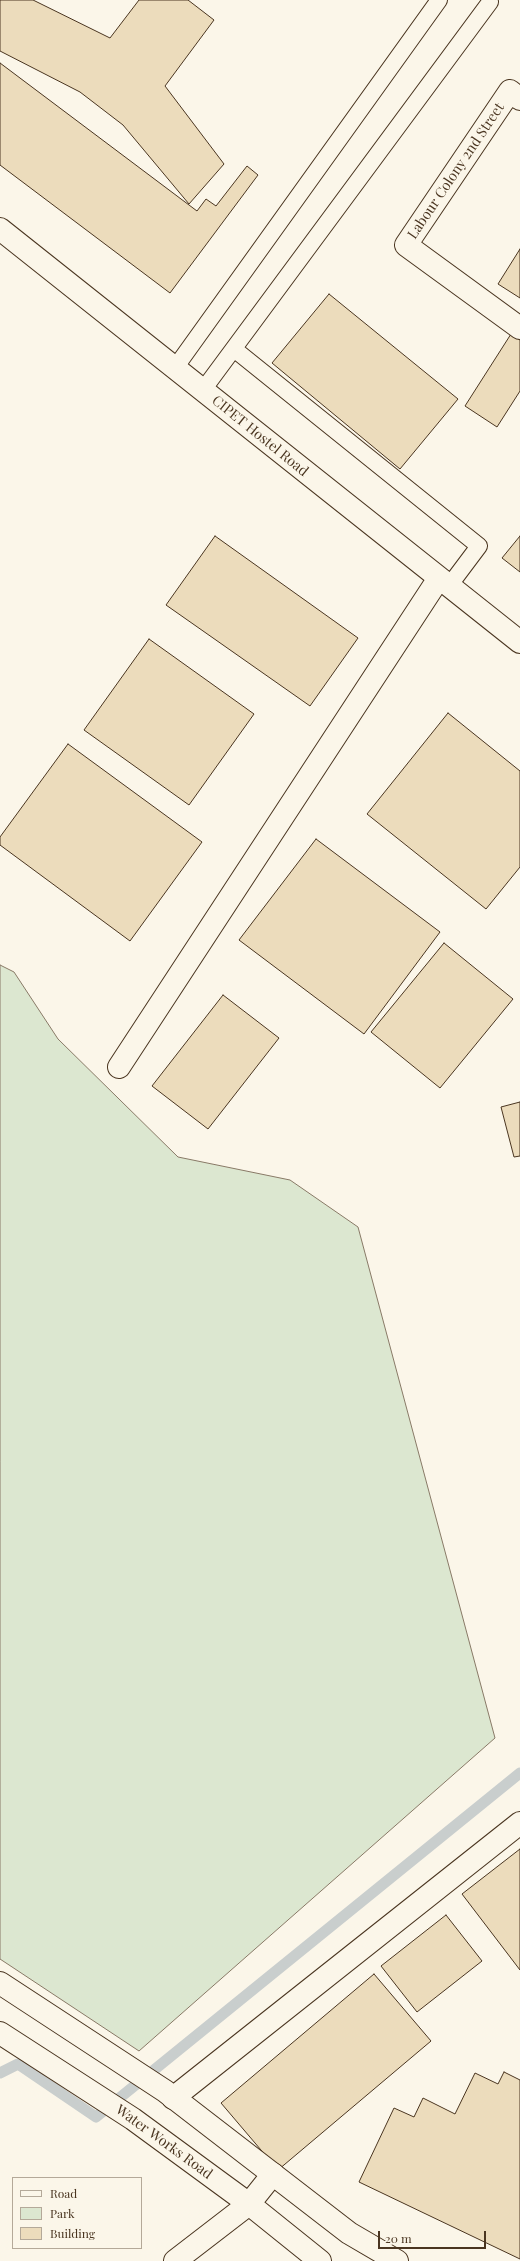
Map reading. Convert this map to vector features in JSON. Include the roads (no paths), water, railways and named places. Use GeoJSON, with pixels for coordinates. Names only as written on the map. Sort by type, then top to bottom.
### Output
{"type":"FeatureCollection","features":[{"type":"Feature","properties":{"kind":"street","name":"Labour Colony 2nd Street"},"geometry":{"type":"LineString","coordinates":[[520,99],[510,91],[406,245],[520,328]]}},
{"type":"Feature","properties":{"kind":"street","name":"CIPET Hostel Road"},"geometry":{"type":"LineString","coordinates":[[0,229],[520,642]]}},
{"type":"Feature","properties":{"kind":"street"},"geometry":{"type":"LineString","coordinates":[[119,1067],[444,582]]}},
{"type":"Feature","properties":{"kind":"street"},"geometry":{"type":"LineString","coordinates":[[169,2095],[520,1823]]}},
{"type":"Feature","properties":{"kind":"street"},"geometry":{"type":"LineString","coordinates":[[0,1983],[169,2095],[349,2233],[397,2261]]}},
{"type":"Feature","properties":{"kind":"street","name":"Water Works Road"},"geometry":{"type":"LineString","coordinates":[[0,2033],[88,2088],[133,2119],[249,2204],[320,2261]]}},
{"type":"Feature","properties":{"kind":"street"},"geometry":{"type":"LineString","coordinates":[[175,2261],[249,2204],[273,2174]]}},
{"type":"Feature","properties":{"kind":"lane"},"geometry":{"type":"LineString","coordinates":[[175,368],[439,0]]}},
{"type":"Feature","properties":{"kind":"lane"},"geometry":{"type":"LineString","coordinates":[[203,390],[490,2]]}},
{"type":"Feature","properties":{"kind":"lane"},"geometry":{"type":"LineString","coordinates":[[234,349],[479,546],[444,582]]}},
{"type":"Feature","properties":{"kind":"waterway"},"geometry":{"type":"LineString","coordinates":[[0,2073],[18,2064],[96,2117],[520,1773]]}}]}
